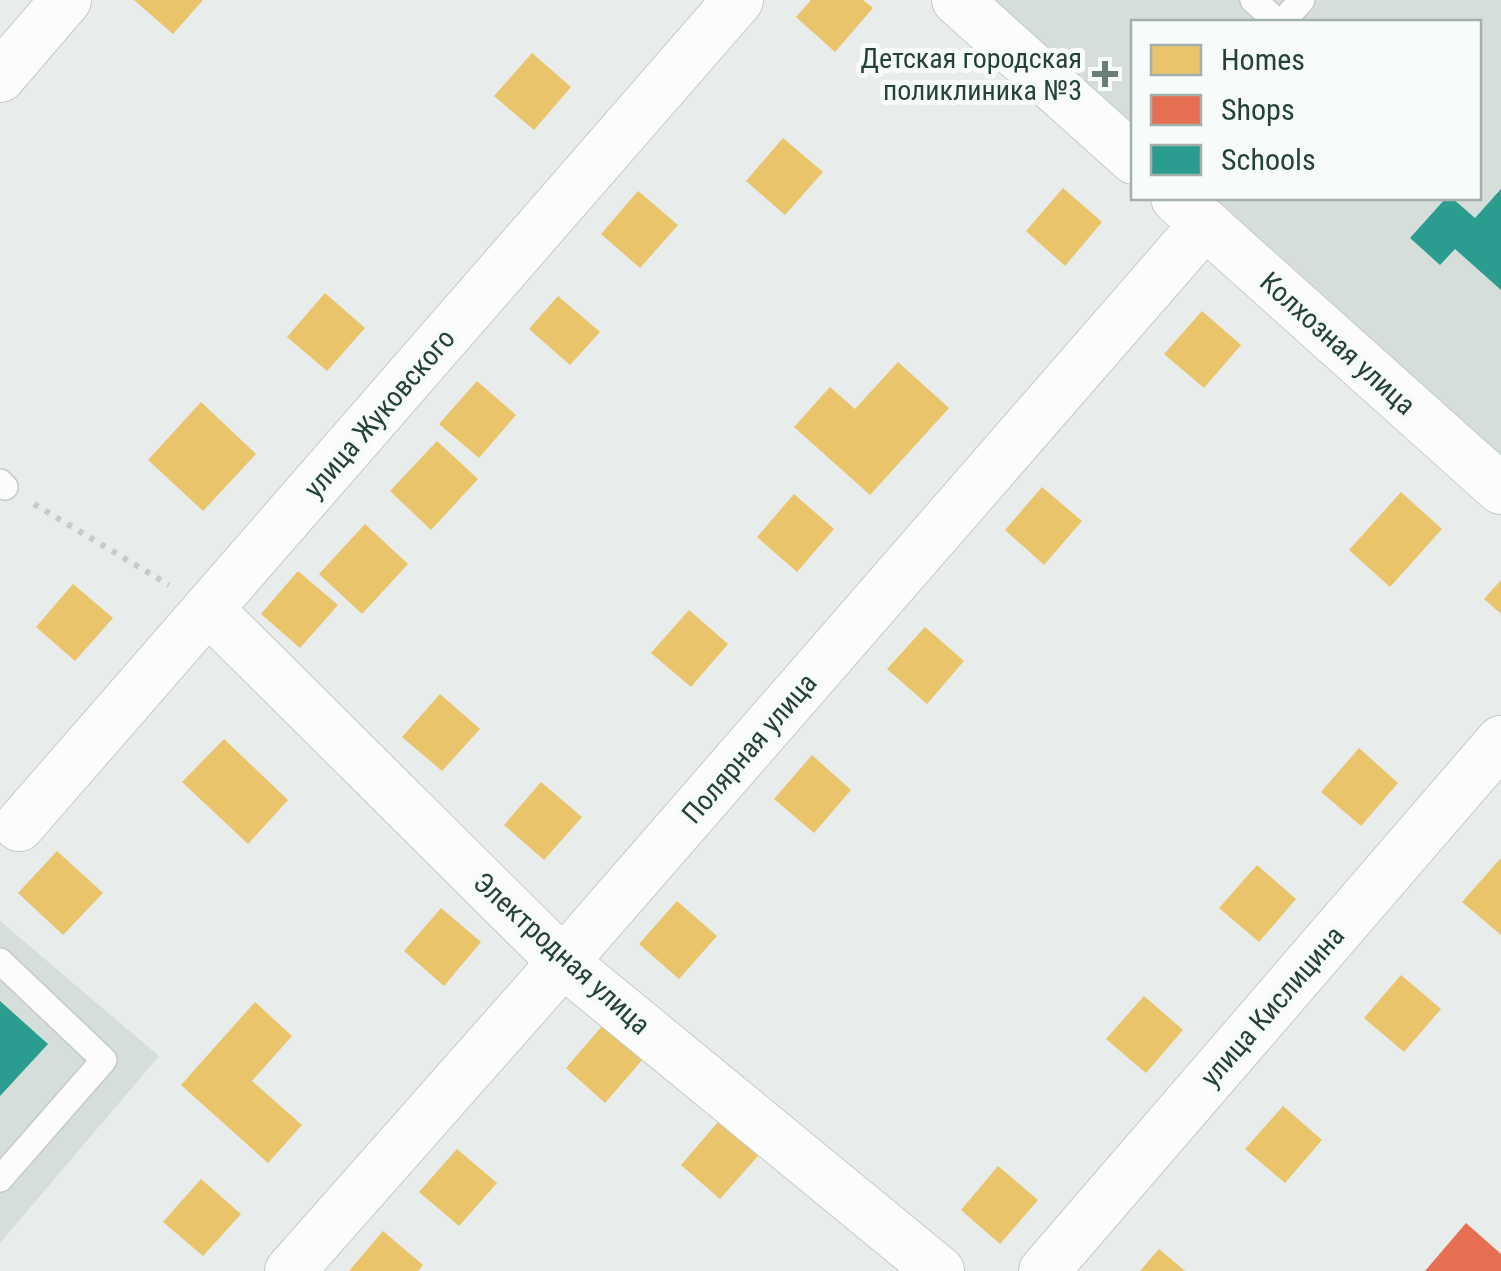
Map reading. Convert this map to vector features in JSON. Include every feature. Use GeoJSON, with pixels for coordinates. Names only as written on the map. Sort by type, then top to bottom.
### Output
{"type":"FeatureCollection","features":[{"type":"Feature","properties":{"kind":"street"},"geometry":{"type":"LineString","coordinates":[[0,77],[66,0]]}},
{"type":"Feature","properties":{"kind":"street","name":"улица Жуковского"},"geometry":{"type":"LineString","coordinates":[[19,826],[738,0]]}},
{"type":"Feature","properties":{"kind":"street"},"geometry":{"type":"LineString","coordinates":[[957,0],[1131,156]]}},
{"type":"Feature","properties":{"kind":"street","name":"Колхозная улица"},"geometry":{"type":"LineString","coordinates":[[1190,210],[1501,488]]}},
{"type":"Feature","properties":{"kind":"street","name":"Полярная улица"},"geometry":{"type":"LineString","coordinates":[[290,1271],[563,962],[1190,210]]}},
{"type":"Feature","properties":{"kind":"street","name":"Электродная улица"},"geometry":{"type":"LineString","coordinates":[[208,609],[563,962],[939,1271]]}},
{"type":"Feature","properties":{"kind":"street","name":"улица Кислицина"},"geometry":{"type":"LineString","coordinates":[[1044,1271],[1501,741]]}},
{"type":"Feature","properties":{"kind":"lane"},"geometry":{"type":"LineString","coordinates":[[1253,0],[1278,20]]}},
{"type":"Feature","properties":{"kind":"lane"},"geometry":{"type":"LineString","coordinates":[[1282,20],[1302,0]]}},
{"type":"Feature","properties":{"kind":"lane"},"geometry":{"type":"LineString","coordinates":[[0,962],[104,1060],[0,1179]]}},
{"type":"Feature","properties":{"kind":"path"},"geometry":{"type":"LineString","coordinates":[[3,485],[208,609]]}},
{"type":"Feature","properties":{"kind":"shaded area"},"geometry":{"type":"Polygon","coordinates":[[[992,0],[1501,0],[1501,456],[1217,200],[1481,200],[1481,20],[1131,20],[1131,123],[992,0]]]}},
{"type":"Feature","properties":{"kind":"shaded area"},"geometry":{"type":"Polygon","coordinates":[[[0,921],[159,1056],[0,1243],[0,921]]]}},
{"type":"Feature","properties":{"kind":"building: Homes"},"geometry":{"type":"Polygon","coordinates":[[[134,0],[203,0],[173,34],[134,0]]]}},
{"type":"Feature","properties":{"kind":"building: Homes"},"geometry":{"type":"Polygon","coordinates":[[[811,0],[863,0],[873,8],[835,52],[796,17],[811,0]]]}},
{"type":"Feature","properties":{"kind":"building: Homes"},"geometry":{"type":"Polygon","coordinates":[[[532,53],[571,87],[534,130],[494,96],[532,53]]]}},
{"type":"Feature","properties":{"kind":"building: Homes"},"geometry":{"type":"Polygon","coordinates":[[[783,138],[823,172],[785,215],[746,181],[783,138]]]}},
{"type":"Feature","properties":{"kind":"building: Homes"},"geometry":{"type":"Polygon","coordinates":[[[1063,188],[1102,222],[1065,266],[1026,231],[1063,188]]]}},
{"type":"Feature","properties":{"kind":"building: Homes"},"geometry":{"type":"Polygon","coordinates":[[[638,191],[678,225],[640,268],[601,234],[638,191]]]}},
{"type":"Feature","properties":{"kind":"building: Homes"},"geometry":{"type":"Polygon","coordinates":[[[325,293],[365,328],[327,371],[287,337],[325,293]]]}},
{"type":"Feature","properties":{"kind":"building: Homes"},"geometry":{"type":"Polygon","coordinates":[[[558,296],[600,332],[570,365],[529,329],[558,296]]]}},
{"type":"Feature","properties":{"kind":"building: Homes"},"geometry":{"type":"Polygon","coordinates":[[[1202,311],[1241,345],[1204,388],[1164,354],[1202,311]]]}},
{"type":"Feature","properties":{"kind":"building: Homes"},"geometry":{"type":"Polygon","coordinates":[[[898,362],[949,408],[870,495],[794,427],[830,387],[855,409],[898,362]]]}},
{"type":"Feature","properties":{"kind":"building: Homes"},"geometry":{"type":"Polygon","coordinates":[[[477,381],[516,415],[479,458],[439,424],[477,381]]]}},
{"type":"Feature","properties":{"kind":"building: Homes"},"geometry":{"type":"Polygon","coordinates":[[[201,402],[256,454],[203,511],[148,460],[201,402]]]}},
{"type":"Feature","properties":{"kind":"building: Homes"},"geometry":{"type":"Polygon","coordinates":[[[437,441],[478,479],[431,530],[390,491],[437,441]]]}},
{"type":"Feature","properties":{"kind":"building: Homes"},"geometry":{"type":"Polygon","coordinates":[[[1042,487],[1082,521],[1044,565],[1005,530],[1042,487]]]}},
{"type":"Feature","properties":{"kind":"building: Homes"},"geometry":{"type":"Polygon","coordinates":[[[1401,492],[1442,529],[1390,587],[1349,550],[1401,492]]]}},
{"type":"Feature","properties":{"kind":"building: Homes"},"geometry":{"type":"Polygon","coordinates":[[[794,494],[834,529],[797,572],[757,537],[794,494]]]}},
{"type":"Feature","properties":{"kind":"building: Homes"},"geometry":{"type":"Polygon","coordinates":[[[365,524],[408,564],[362,614],[319,574],[365,524]]]}},
{"type":"Feature","properties":{"kind":"building: Homes"},"geometry":{"type":"Polygon","coordinates":[[[298,571],[338,605],[300,648],[261,614],[298,571]]]}},
{"type":"Feature","properties":{"kind":"building: Homes"},"geometry":{"type":"Polygon","coordinates":[[[1501,580],[1501,614],[1484,599],[1501,580]]]}},
{"type":"Feature","properties":{"kind":"building: Homes"},"geometry":{"type":"Polygon","coordinates":[[[73,584],[113,618],[75,661],[36,627],[73,584]]]}},
{"type":"Feature","properties":{"kind":"building: Homes"},"geometry":{"type":"Polygon","coordinates":[[[689,610],[728,644],[691,687],[651,653],[689,610]]]}},
{"type":"Feature","properties":{"kind":"building: Homes"},"geometry":{"type":"Polygon","coordinates":[[[925,627],[964,661],[927,704],[887,669],[925,627]]]}},
{"type":"Feature","properties":{"kind":"building: Homes"},"geometry":{"type":"Polygon","coordinates":[[[440,694],[480,729],[442,771],[402,737],[440,694]]]}},
{"type":"Feature","properties":{"kind":"building: Homes"},"geometry":{"type":"Polygon","coordinates":[[[224,739],[288,800],[248,844],[182,782],[224,739]]]}},
{"type":"Feature","properties":{"kind":"building: Homes"},"geometry":{"type":"Polygon","coordinates":[[[1359,748],[1398,783],[1361,826],[1321,792],[1359,748]]]}},
{"type":"Feature","properties":{"kind":"building: Homes"},"geometry":{"type":"Polygon","coordinates":[[[812,755],[851,790],[814,833],[774,799],[812,755]]]}},
{"type":"Feature","properties":{"kind":"building: Homes"},"geometry":{"type":"Polygon","coordinates":[[[541,782],[582,817],[544,860],[504,825],[541,782]]]}},
{"type":"Feature","properties":{"kind":"building: Homes"},"geometry":{"type":"Polygon","coordinates":[[[57,851],[103,893],[63,935],[18,893],[57,851]]]}},
{"type":"Feature","properties":{"kind":"building: Homes"},"geometry":{"type":"Polygon","coordinates":[[[1501,858],[1501,935],[1462,902],[1501,858]]]}},
{"type":"Feature","properties":{"kind":"building: Homes"},"geometry":{"type":"Polygon","coordinates":[[[1257,865],[1296,899],[1259,942],[1219,908],[1257,865]]]}},
{"type":"Feature","properties":{"kind":"building: Homes"},"geometry":{"type":"Polygon","coordinates":[[[677,901],[717,936],[679,979],[639,944],[677,901]]]}},
{"type":"Feature","properties":{"kind":"building: Homes"},"geometry":{"type":"Polygon","coordinates":[[[441,908],[481,942],[444,986],[404,951],[441,908]]]}},
{"type":"Feature","properties":{"kind":"building: Homes"},"geometry":{"type":"Polygon","coordinates":[[[1401,975],[1441,1009],[1404,1052],[1364,1018],[1401,975]]]}},
{"type":"Feature","properties":{"kind":"building: Homes"},"geometry":{"type":"Polygon","coordinates":[[[1144,996],[1183,1030],[1146,1073],[1106,1039],[1144,996]]]}},
{"type":"Feature","properties":{"kind":"building: Homes"},"geometry":{"type":"Polygon","coordinates":[[[255,1002],[292,1036],[252,1081],[302,1125],[268,1163],[181,1085],[255,1002]]]}},
{"type":"Feature","properties":{"kind":"building: Homes"},"geometry":{"type":"Polygon","coordinates":[[[603,1025],[643,1059],[605,1103],[566,1068],[603,1025]]]}},
{"type":"Feature","properties":{"kind":"building: Homes"},"geometry":{"type":"Polygon","coordinates":[[[1283,1106],[1322,1140],[1285,1183],[1245,1149],[1283,1106]]]}},
{"type":"Feature","properties":{"kind":"building: Homes"},"geometry":{"type":"Polygon","coordinates":[[[718,1122],[758,1156],[720,1199],[681,1165],[718,1122]]]}},
{"type":"Feature","properties":{"kind":"building: Homes"},"geometry":{"type":"Polygon","coordinates":[[[457,1149],[497,1183],[459,1226],[419,1192],[457,1149]]]}},
{"type":"Feature","properties":{"kind":"building: Homes"},"geometry":{"type":"Polygon","coordinates":[[[998,1166],[1038,1200],[1000,1244],[961,1210],[998,1166]]]}},
{"type":"Feature","properties":{"kind":"building: Homes"},"geometry":{"type":"Polygon","coordinates":[[[201,1179],[241,1214],[203,1256],[163,1222],[201,1179]]]}},
{"type":"Feature","properties":{"kind":"building: Homes"},"geometry":{"type":"Polygon","coordinates":[[[383,1231],[423,1265],[418,1271],[349,1271],[383,1231]]]}},
{"type":"Feature","properties":{"kind":"building: Homes"},"geometry":{"type":"Polygon","coordinates":[[[1159,1249],[1185,1271],[1140,1271],[1159,1249]]]}},
{"type":"Feature","properties":{"kind":"building: Shops"},"geometry":{"type":"Polygon","coordinates":[[[1466,1223],[1501,1254],[1501,1271],[1425,1271],[1466,1223]]]}},
{"type":"Feature","properties":{"kind":"building: Schools"},"geometry":{"type":"Polygon","coordinates":[[[1501,189],[1501,290],[1455,249],[1440,265],[1410,238],[1444,200],[1454,200],[1475,218],[1501,189]]]}},
{"type":"Feature","properties":{"kind":"building: Schools"},"geometry":{"type":"Polygon","coordinates":[[[0,1001],[48,1044],[0,1096],[0,1001]]]}},
{"type":"Feature","properties":{"kind":"place","name":"Детская городская поликлиника №3"},"geometry":{"type":"Point","coordinates":[1105,74]}}]}
